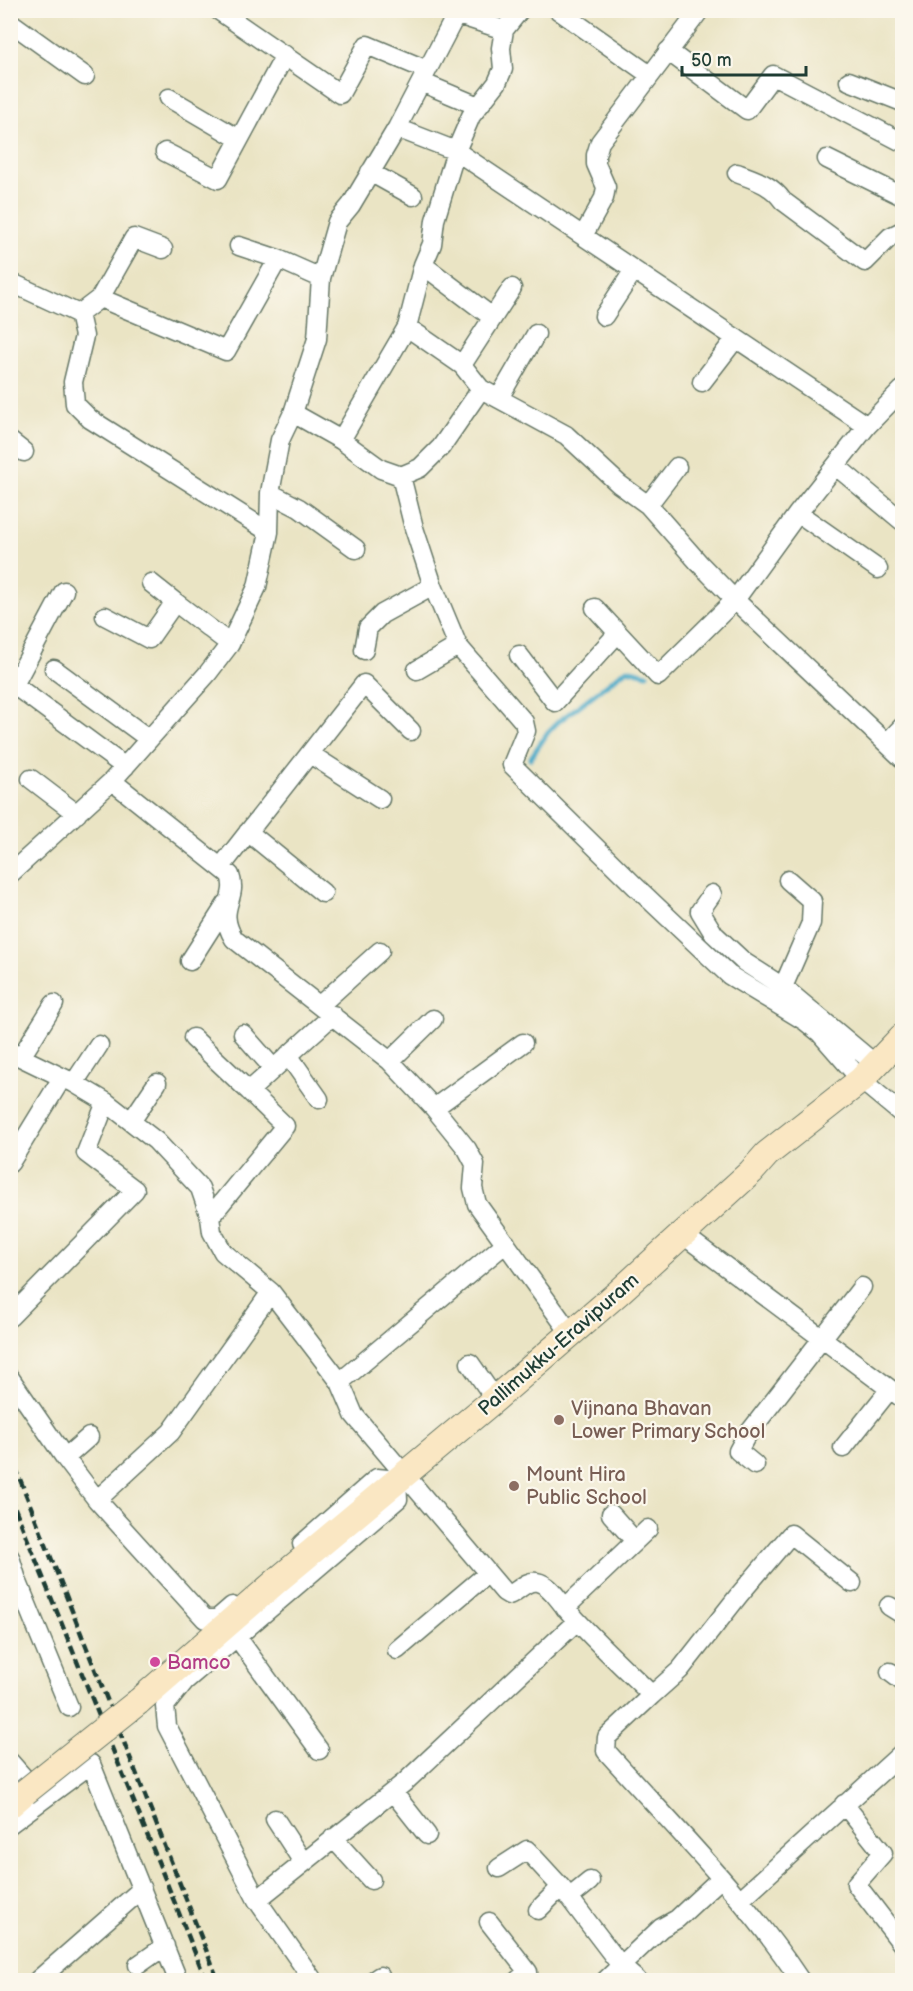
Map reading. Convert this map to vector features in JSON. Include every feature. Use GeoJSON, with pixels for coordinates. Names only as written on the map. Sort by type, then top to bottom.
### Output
{"type":"FeatureCollection","features":[{"type":"Feature","properties":{"kind":"main road","name":"Pallimukku-Eravipuram"},"geometry":{"type":"LineString","coordinates":[[10,1805],[138,1702],[396,1480],[495,1400],[751,1172],[767,1154],[868,1072],[903,1037]]}},
{"type":"Feature","properties":{"kind":"street"},"geometry":{"type":"LineString","coordinates":[[341,440],[407,327],[423,265],[432,244],[435,220],[456,151],[471,116],[497,83],[503,69],[501,48],[504,30],[520,10]]}},
{"type":"Feature","properties":{"kind":"street"},"geometry":{"type":"LineString","coordinates":[[558,10],[650,75]]}},
{"type":"Feature","properties":{"kind":"street"},"geometry":{"type":"LineString","coordinates":[[583,236],[604,198],[606,187],[596,164],[600,142],[700,10]]}},
{"type":"Feature","properties":{"kind":"street"},"geometry":{"type":"LineString","coordinates":[[219,11],[340,94],[367,45],[478,106]]}},
{"type":"Feature","properties":{"kind":"street"},"geometry":{"type":"LineString","coordinates":[[14,865],[112,782],[231,644],[257,587],[269,532],[270,493],[280,440],[292,413],[317,339],[321,278],[337,222],[351,204],[397,129],[424,76],[450,13],[504,30]]}},
{"type":"Feature","properties":{"kind":"street"},"geometry":{"type":"LineString","coordinates":[[10,22],[85,76]]}},
{"type":"Feature","properties":{"kind":"street"},"geometry":{"type":"LineString","coordinates":[[668,51],[747,110],[773,75],[903,142]]}},
{"type":"Feature","properties":{"kind":"street"},"geometry":{"type":"LineString","coordinates":[[165,152],[218,178],[285,55]]}},
{"type":"Feature","properties":{"kind":"street"},"geometry":{"type":"LineString","coordinates":[[849,81],[903,102]]}},
{"type":"Feature","properties":{"kind":"street"},"geometry":{"type":"LineString","coordinates":[[169,98],[239,139]]}},
{"type":"Feature","properties":{"kind":"street"},"geometry":{"type":"LineString","coordinates":[[397,129],[456,151],[867,426]]}},
{"type":"Feature","properties":{"kind":"street"},"geometry":{"type":"LineString","coordinates":[[826,159],[903,196]]}},
{"type":"Feature","properties":{"kind":"street"},"geometry":{"type":"LineString","coordinates":[[370,172],[413,196]]}},
{"type":"Feature","properties":{"kind":"street"},"geometry":{"type":"LineString","coordinates":[[736,173],[765,183],[776,191],[783,201],[865,261],[902,229]]}},
{"type":"Feature","properties":{"kind":"street"},"geometry":{"type":"LineString","coordinates":[[79,314],[100,298],[134,238],[163,249]]}},
{"type":"Feature","properties":{"kind":"street"},"geometry":{"type":"LineString","coordinates":[[239,246],[278,259],[321,278]]}},
{"type":"Feature","properties":{"kind":"street"},"geometry":{"type":"LineString","coordinates":[[100,298],[226,351],[278,259]]}},
{"type":"Feature","properties":{"kind":"street"},"geometry":{"type":"LineString","coordinates":[[423,265],[492,317]]}},
{"type":"Feature","properties":{"kind":"street"},"geometry":{"type":"LineString","coordinates":[[604,316],[634,270]]}},
{"type":"Feature","properties":{"kind":"street"},"geometry":{"type":"LineString","coordinates":[[10,282],[79,314]]}},
{"type":"Feature","properties":{"kind":"street"},"geometry":{"type":"LineString","coordinates":[[462,365],[512,288]]}},
{"type":"Feature","properties":{"kind":"street"},"geometry":{"type":"LineString","coordinates":[[79,314],[84,336],[73,382],[75,404],[90,419],[269,532]]}},
{"type":"Feature","properties":{"kind":"street"},"geometry":{"type":"LineString","coordinates":[[407,327],[462,365],[481,389],[566,435],[619,484],[648,505],[735,600],[903,758]]}},
{"type":"Feature","properties":{"kind":"street"},"geometry":{"type":"LineString","coordinates":[[499,398],[536,334]]}},
{"type":"Feature","properties":{"kind":"street"},"geometry":{"type":"LineString","coordinates":[[702,382],[736,339]]}},
{"type":"Feature","properties":{"kind":"street"},"geometry":{"type":"LineString","coordinates":[[292,413],[341,440],[381,469],[401,476],[420,468],[441,447],[481,389]]}},
{"type":"Feature","properties":{"kind":"street"},"geometry":{"type":"LineString","coordinates":[[595,608],[658,676],[735,600],[798,513],[867,426],[903,390]]}},
{"type":"Feature","properties":{"kind":"street"},"geometry":{"type":"LineString","coordinates":[[836,466],[903,521]]}},
{"type":"Feature","properties":{"kind":"street"},"geometry":{"type":"LineString","coordinates":[[648,505],[678,467]]}},
{"type":"Feature","properties":{"kind":"street"},"geometry":{"type":"LineString","coordinates":[[401,476],[414,528],[433,586],[458,646],[524,722],[526,731],[512,765],[729,975],[805,1021],[868,1072]]}},
{"type":"Feature","properties":{"kind":"street"},"geometry":{"type":"LineString","coordinates":[[270,493],[299,508],[356,549]]}},
{"type":"Feature","properties":{"kind":"street"},"geometry":{"type":"LineString","coordinates":[[798,513],[878,569]]}},
{"type":"Feature","properties":{"kind":"street"},"geometry":{"type":"LineString","coordinates":[[151,583],[231,644]]}},
{"type":"Feature","properties":{"kind":"street"},"geometry":{"type":"LineString","coordinates":[[364,650],[369,628],[382,614],[433,586]]}},
{"type":"Feature","properties":{"kind":"street"},"geometry":{"type":"LineString","coordinates":[[15,683],[64,591]]}},
{"type":"Feature","properties":{"kind":"street"},"geometry":{"type":"LineString","coordinates":[[105,616],[149,639],[175,602]]}},
{"type":"Feature","properties":{"kind":"street"},"geometry":{"type":"LineString","coordinates":[[519,655],[555,702],[618,633]]}},
{"type":"Feature","properties":{"kind":"street"},"geometry":{"type":"LineString","coordinates":[[417,670],[458,646]]}},
{"type":"Feature","properties":{"kind":"street"},"geometry":{"type":"LineString","coordinates":[[10,657],[18,663],[15,683]]}},
{"type":"Feature","properties":{"kind":"street"},"geometry":{"type":"LineString","coordinates":[[54,669],[149,739]]}},
{"type":"Feature","properties":{"kind":"street"},"geometry":{"type":"LineString","coordinates":[[15,683],[125,767]]}},
{"type":"Feature","properties":{"kind":"street"},"geometry":{"type":"LineString","coordinates":[[221,867],[364,684],[411,731]]}},
{"type":"Feature","properties":{"kind":"street"},"geometry":{"type":"LineString","coordinates":[[887,743],[903,727]]}},
{"type":"Feature","properties":{"kind":"street"},"geometry":{"type":"LineString","coordinates":[[310,754],[380,799]]}},
{"type":"Feature","properties":{"kind":"street"},"geometry":{"type":"LineString","coordinates":[[31,779],[77,814]]}},
{"type":"Feature","properties":{"kind":"street"},"geometry":{"type":"LineString","coordinates":[[112,782],[230,875],[234,885],[225,916],[227,927],[234,939],[390,1061],[434,1108],[467,1149],[475,1164],[473,1188],[477,1204],[571,1334]]}},
{"type":"Feature","properties":{"kind":"street"},"geometry":{"type":"LineString","coordinates":[[248,832],[323,893]]}},
{"type":"Feature","properties":{"kind":"street"},"geometry":{"type":"LineString","coordinates":[[783,987],[811,923],[812,902],[788,879]]}},
{"type":"Feature","properties":{"kind":"street"},"geometry":{"type":"LineString","coordinates":[[712,894],[700,912],[714,934],[744,962],[783,987],[868,1072],[903,1114]]}},
{"type":"Feature","properties":{"kind":"street"},"geometry":{"type":"LineString","coordinates":[[190,961],[228,902]]}},
{"type":"Feature","properties":{"kind":"street"},"geometry":{"type":"LineString","coordinates":[[249,1090],[288,1055],[380,951]]}},
{"type":"Feature","properties":{"kind":"street"},"geometry":{"type":"LineString","coordinates":[[54,1004],[16,1055],[68,1080],[106,1102],[156,1141],[200,1188],[210,1217],[212,1232],[223,1252],[271,1292],[340,1382],[354,1415],[396,1480],[504,1592],[509,1595],[515,1593],[527,1583],[537,1582],[546,1585],[571,1615],[652,1695]]}},
{"type":"Feature","properties":{"kind":"street"},"geometry":{"type":"LineString","coordinates":[[390,1061],[433,1019]]}},
{"type":"Feature","properties":{"kind":"street"},"geometry":{"type":"LineString","coordinates":[[243,1034],[273,1068]]}},
{"type":"Feature","properties":{"kind":"street"},"geometry":{"type":"LineString","coordinates":[[193,1038],[285,1126],[210,1217]]}},
{"type":"Feature","properties":{"kind":"street"},"geometry":{"type":"LineString","coordinates":[[434,1108],[523,1043]]}},
{"type":"Feature","properties":{"kind":"street"},"geometry":{"type":"LineString","coordinates":[[10,1163],[68,1080],[99,1046]]}},
{"type":"Feature","properties":{"kind":"street"},"geometry":{"type":"LineString","coordinates":[[288,1055],[319,1098]]}},
{"type":"Feature","properties":{"kind":"street"},"geometry":{"type":"LineString","coordinates":[[132,1120],[156,1083]]}},
{"type":"Feature","properties":{"kind":"street"},"geometry":{"type":"LineString","coordinates":[[10,1317],[135,1190],[86,1153],[106,1102]]}},
{"type":"Feature","properties":{"kind":"street"},"geometry":{"type":"LineString","coordinates":[[682,1234],[896,1393],[843,1448]]}},
{"type":"Feature","properties":{"kind":"street"},"geometry":{"type":"LineString","coordinates":[[340,1382],[506,1243]]}},
{"type":"Feature","properties":{"kind":"street"},"geometry":{"type":"LineString","coordinates":[[755,1465],[738,1451],[745,1438],[862,1287]]}},
{"type":"Feature","properties":{"kind":"street"},"geometry":{"type":"LineString","coordinates":[[97,1500],[171,1432],[271,1292]]}},
{"type":"Feature","properties":{"kind":"street"},"geometry":{"type":"LineString","coordinates":[[470,1363],[495,1400]]}},
{"type":"Feature","properties":{"kind":"street"},"geometry":{"type":"LineString","coordinates":[[10,1378],[97,1500],[205,1619],[217,1619],[377,1478],[396,1480]]}},
{"type":"Feature","properties":{"kind":"street"},"geometry":{"type":"LineString","coordinates":[[66,1458],[89,1437]]}},
{"type":"Feature","properties":{"kind":"street"},"geometry":{"type":"LineString","coordinates":[[313,1980],[257,1900],[166,1726],[165,1706],[185,1681],[398,1499],[396,1480]]}},
{"type":"Feature","properties":{"kind":"street"},"geometry":{"type":"LineString","coordinates":[[257,1900],[393,1792],[571,1615],[642,1535],[611,1514]]}},
{"type":"Feature","properties":{"kind":"street"},"geometry":{"type":"LineString","coordinates":[[800,1980],[741,1899],[606,1751],[607,1737],[680,1670],[790,1534],[852,1583]]}},
{"type":"Feature","properties":{"kind":"street"},"geometry":{"type":"LineString","coordinates":[[10,1557],[14,1584],[69,1707]]}},
{"type":"Feature","properties":{"kind":"street"},"geometry":{"type":"LineString","coordinates":[[397,1650],[488,1574]]}},
{"type":"Feature","properties":{"kind":"street"},"geometry":{"type":"LineString","coordinates":[[237,1637],[319,1750]]}},
{"type":"Feature","properties":{"kind":"street"},"geometry":{"type":"LineString","coordinates":[[741,1899],[902,1753]]}},
{"type":"Feature","properties":{"kind":"street"},"geometry":{"type":"LineString","coordinates":[[10,1762],[42,1799]]}},
{"type":"Feature","properties":{"kind":"street"},"geometry":{"type":"LineString","coordinates":[[10,1824],[91,1764],[178,1980]]}},
{"type":"Feature","properties":{"kind":"street"},"geometry":{"type":"LineString","coordinates":[[393,1792],[427,1835]]}},
{"type":"Feature","properties":{"kind":"street"},"geometry":{"type":"LineString","coordinates":[[844,1804],[884,1853],[856,1884],[903,1944]]}},
{"type":"Feature","properties":{"kind":"street"},"geometry":{"type":"LineString","coordinates":[[275,1819],[303,1862]]}},
{"type":"Feature","properties":{"kind":"street"},"geometry":{"type":"LineString","coordinates":[[333,1838],[371,1880]]}},
{"type":"Feature","properties":{"kind":"street"},"geometry":{"type":"LineString","coordinates":[[499,1868],[526,1850],[565,1893],[622,1967],[637,1980]]}},
{"type":"Feature","properties":{"kind":"street"},"geometry":{"type":"LineString","coordinates":[[606,1980],[661,1928],[677,1919],[721,1878]]}},
{"type":"Feature","properties":{"kind":"street"},"geometry":{"type":"LineString","coordinates":[[538,1910],[590,1881]]}},
{"type":"Feature","properties":{"kind":"street"},"geometry":{"type":"LineString","coordinates":[[38,1980],[142,1889]]}},
{"type":"Feature","properties":{"kind":"street"},"geometry":{"type":"LineString","coordinates":[[489,1922],[527,1978]]}},
{"type":"Feature","properties":{"kind":"street"},"geometry":{"type":"LineString","coordinates":[[138,1965],[165,1946]]}},
{"type":"Feature","properties":{"kind":"waterway"},"geometry":{"type":"LineString","coordinates":[[530,759],[548,732],[558,722],[627,669],[647,674]]}},
{"type":"Feature","properties":{"kind":"railway"},"geometry":{"type":"LineString","coordinates":[[10,1454],[218,1980]]}},
{"type":"Feature","properties":{"kind":"railway"},"geometry":{"type":"LineString","coordinates":[[10,1496],[206,1980]]}},
{"type":"Feature","properties":{"kind":"place","name":"Vijnana Bhavan Lower Primary School"},"geometry":{"type":"Point","coordinates":[559,1420]}},
{"type":"Feature","properties":{"kind":"place","name":"Mount Hira Public School"},"geometry":{"type":"Point","coordinates":[514,1486]}},
{"type":"Feature","properties":{"kind":"place","name":"Bamco"},"geometry":{"type":"Point","coordinates":[155,1662]}}]}
